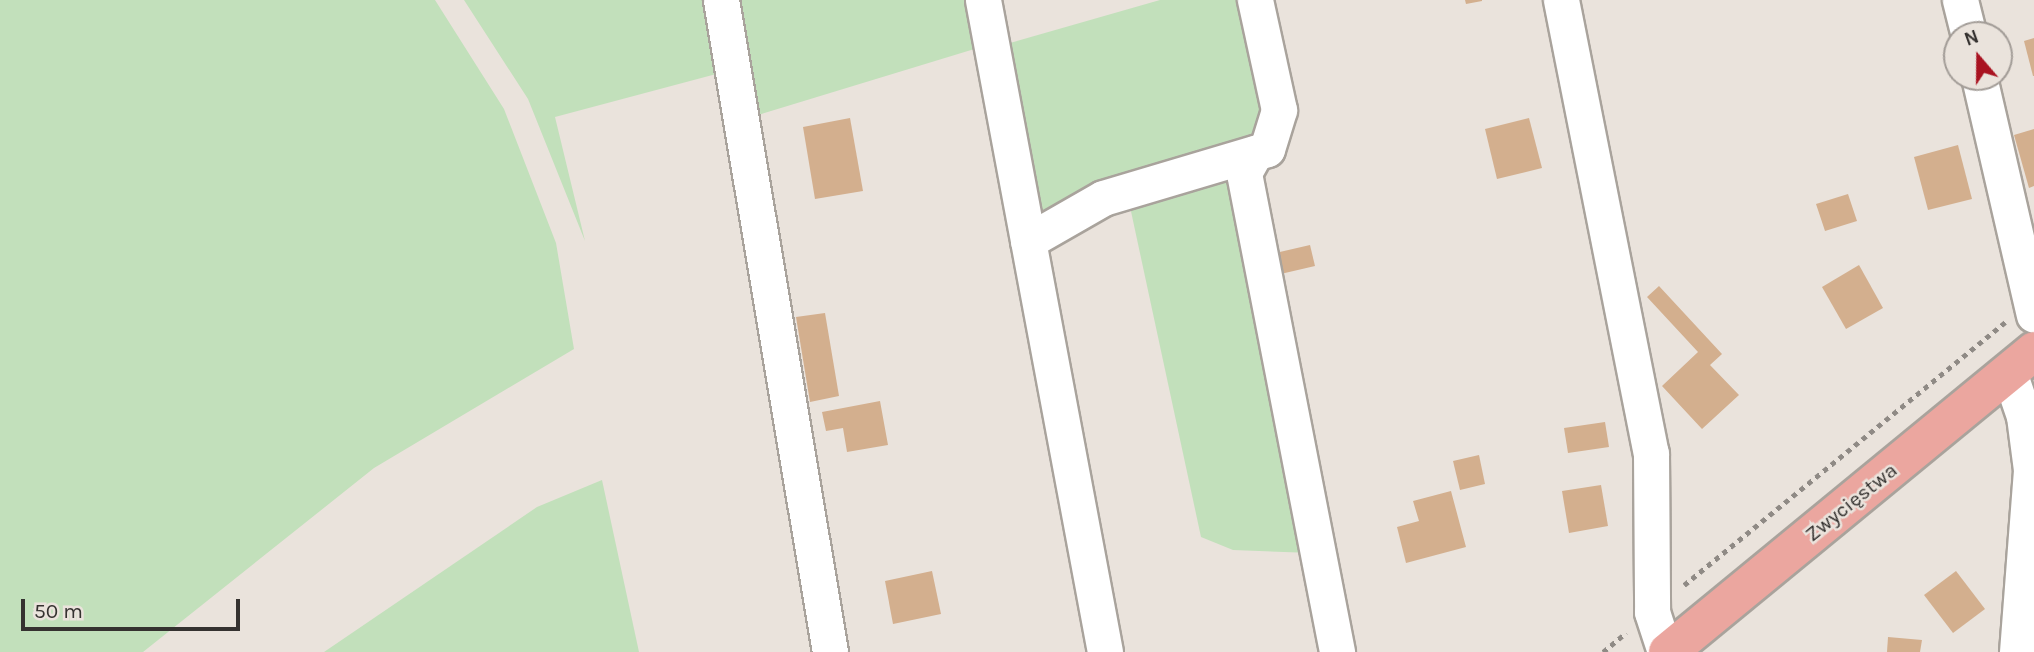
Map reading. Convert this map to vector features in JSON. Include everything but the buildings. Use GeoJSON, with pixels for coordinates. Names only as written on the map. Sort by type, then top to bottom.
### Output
{"type":"FeatureCollection","features":[{"type":"Feature","properties":{"kind":"main road","name":"Zwycięstwa"},"geometry":{"type":"LineString","coordinates":[[1667,652],[2022,361]]}},
{"type":"Feature","properties":{"kind":"street"},"geometry":{"type":"LineString","coordinates":[[721,0],[830,652]]}},
{"type":"Feature","properties":{"kind":"street"},"geometry":{"type":"LineString","coordinates":[[983,0],[1105,652]]}},
{"type":"Feature","properties":{"kind":"street"},"geometry":{"type":"LineString","coordinates":[[1028,241],[1103,198],[1267,149],[1279,110],[1255,0]]}},
{"type":"Feature","properties":{"kind":"street"},"geometry":{"type":"LineString","coordinates":[[1561,0],[1651,453],[1651,612],[1667,652]]}},
{"type":"Feature","properties":{"kind":"street"},"geometry":{"type":"LineString","coordinates":[[1960,0],[1965,21]]}},
{"type":"Feature","properties":{"kind":"street"},"geometry":{"type":"LineString","coordinates":[[1982,91],[2032,308]]}},
{"type":"Feature","properties":{"kind":"street"},"geometry":{"type":"LineString","coordinates":[[1255,153],[1244,173],[1337,652]]}},
{"type":"Feature","properties":{"kind":"street"},"geometry":{"type":"LineString","coordinates":[[2017,652],[2031,470],[2024,416],[2022,361]]}},
{"type":"Feature","properties":{"kind":"path"},"geometry":{"type":"LineString","coordinates":[[1603,652],[2032,308]]}},
{"type":"Feature","properties":{"kind":"green space"},"geometry":{"type":"Polygon","coordinates":[[[0,0],[435,0],[504,109],[556,243],[574,349],[374,468],[143,652],[0,652],[0,0]]]}},
{"type":"Feature","properties":{"kind":"green space"},"geometry":{"type":"Polygon","coordinates":[[[464,0],[706,0],[720,73],[555,117],[585,241],[528,99],[464,0]]]}},
{"type":"Feature","properties":{"kind":"green space"},"geometry":{"type":"Polygon","coordinates":[[[739,0],[972,0],[981,47],[758,115],[739,0]]]}},
{"type":"Feature","properties":{"kind":"green space"},"geometry":{"type":"Polygon","coordinates":[[[1160,0],[1247,0],[1271,104],[1249,145],[1033,220],[1003,45],[1160,0]]]}},
{"type":"Feature","properties":{"kind":"green space"},"geometry":{"type":"Polygon","coordinates":[[[1235,172],[1312,553],[1233,550],[1201,537],[1129,202],[1235,172]]]}},
{"type":"Feature","properties":{"kind":"green space"},"geometry":{"type":"Polygon","coordinates":[[[602,480],[639,652],[324,652],[537,507],[602,480]]]}}]}
